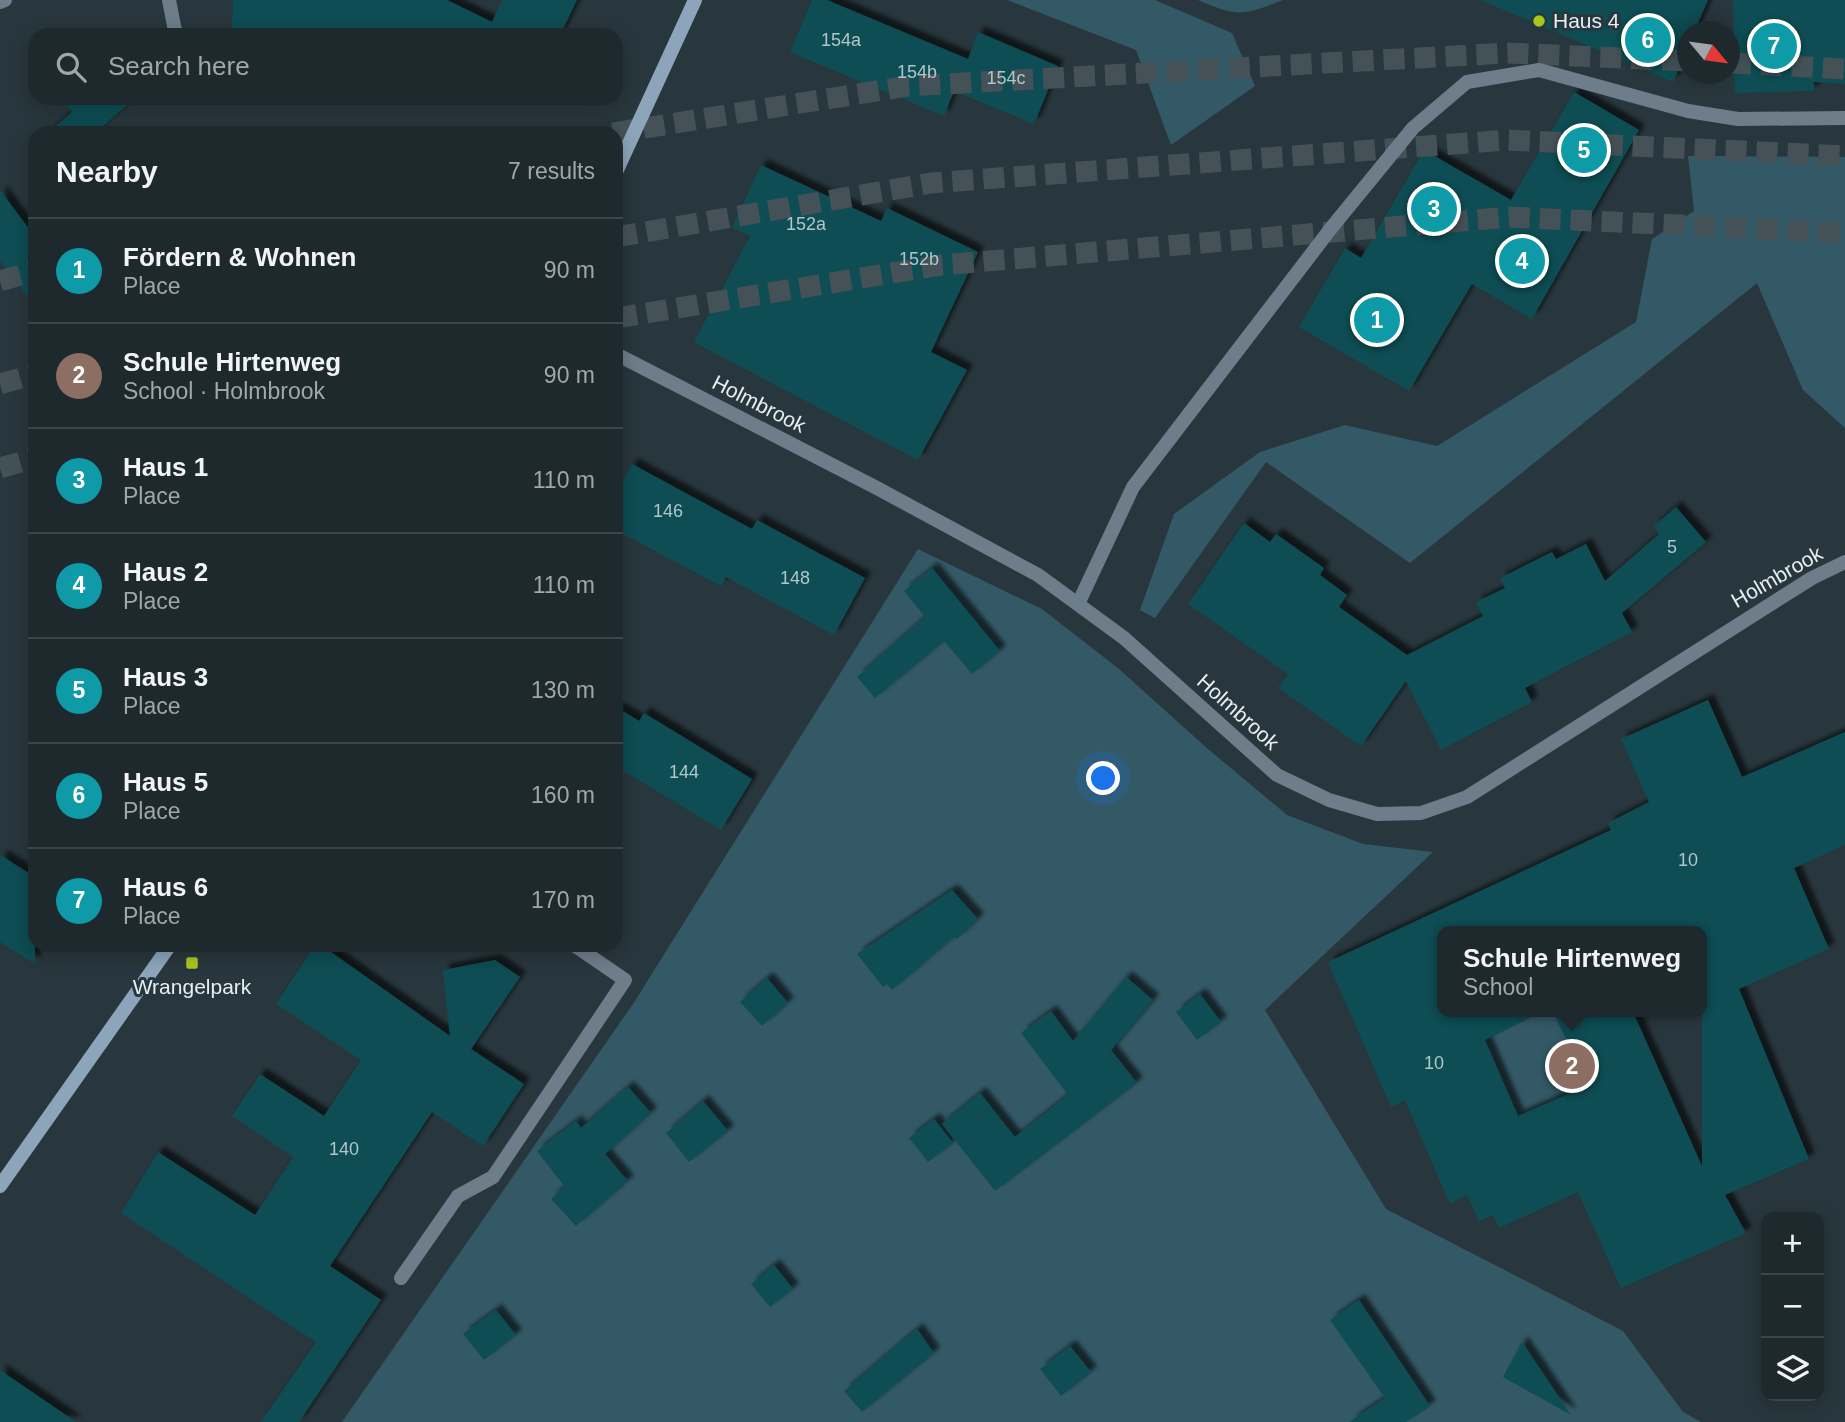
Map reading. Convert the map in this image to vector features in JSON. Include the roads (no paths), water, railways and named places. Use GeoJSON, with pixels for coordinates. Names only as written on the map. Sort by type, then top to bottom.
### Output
{"type":"FeatureCollection","features":[{"type":"Feature","properties":{"kind":"street"},"geometry":{"type":"LineString","coordinates":[[169,0],[174,28]]}},
{"type":"Feature","properties":{"kind":"street"},"geometry":{"type":"LineString","coordinates":[[623,157],[695,0]]}},
{"type":"Feature","properties":{"kind":"street"},"geometry":{"type":"LineString","coordinates":[[1078,604],[1133,486],[1332,227],[1413,128],[1467,82],[1539,70],[1688,111],[1738,119],[1845,118]]}},
{"type":"Feature","properties":{"kind":"street","name":"Holmbrook"},"geometry":{"type":"LineString","coordinates":[[623,358],[875,487],[1026,569],[1124,638],[1277,775],[1329,800],[1377,814],[1422,813],[1467,797],[1812,578],[1845,562]]}},
{"type":"Feature","properties":{"kind":"street"},"geometry":{"type":"LineString","coordinates":[[0,1186],[165,952]]}},
{"type":"Feature","properties":{"kind":"street"},"geometry":{"type":"LineString","coordinates":[[401,1278],[458,1196],[493,1177],[625,980],[584,952]]}},
{"type":"Feature","properties":{"kind":"tunnel"},"geometry":{"type":"LineString","coordinates":[[623,131],[908,86],[1508,53],[1677,61]]}},
{"type":"Feature","properties":{"kind":"tunnel"},"geometry":{"type":"LineString","coordinates":[[1740,64],[1845,69]]}},
{"type":"Feature","properties":{"kind":"tunnel"},"geometry":{"type":"LineString","coordinates":[[623,236],[931,183],[1507,140],[1845,156]]}},
{"type":"Feature","properties":{"kind":"tunnel"},"geometry":{"type":"LineString","coordinates":[[623,317],[941,265],[1510,217],[1845,233]]}},
{"type":"Feature","properties":{"kind":"tunnel"},"geometry":{"type":"LineString","coordinates":[[0,281],[28,273]]}},
{"type":"Feature","properties":{"kind":"tunnel"},"geometry":{"type":"LineString","coordinates":[[0,384],[28,376]]}},
{"type":"Feature","properties":{"kind":"tunnel"},"geometry":{"type":"LineString","coordinates":[[0,468],[28,460]]}},
{"type":"Feature","properties":{"kind":"place","name":"Haus 4"},"geometry":{"type":"Point","coordinates":[1539,21]}},
{"type":"Feature","properties":{"kind":"place","name":"Haus 5"},"geometry":{"type":"Point","coordinates":[1648,40]}},
{"type":"Feature","properties":{"kind":"place","name":"Haus 6"},"geometry":{"type":"Point","coordinates":[1774,46]}},
{"type":"Feature","properties":{"kind":"place","name":"Haus 3"},"geometry":{"type":"Point","coordinates":[1584,150]}},
{"type":"Feature","properties":{"kind":"place","name":"Haus 1"},"geometry":{"type":"Point","coordinates":[1434,209]}},
{"type":"Feature","properties":{"kind":"place","name":"Haus 2"},"geometry":{"type":"Point","coordinates":[1522,261]}},
{"type":"Feature","properties":{"kind":"place","name":"Fördern & Wohnen"},"geometry":{"type":"Point","coordinates":[1377,320]}},
{"type":"Feature","properties":{"kind":"place","name":"Wrangelpark"},"geometry":{"type":"Point","coordinates":[192,963]}},
{"type":"Feature","properties":{"kind":"place","name":"Schule Hirtenweg"},"geometry":{"type":"Point","coordinates":[1572,1066]}}]}
